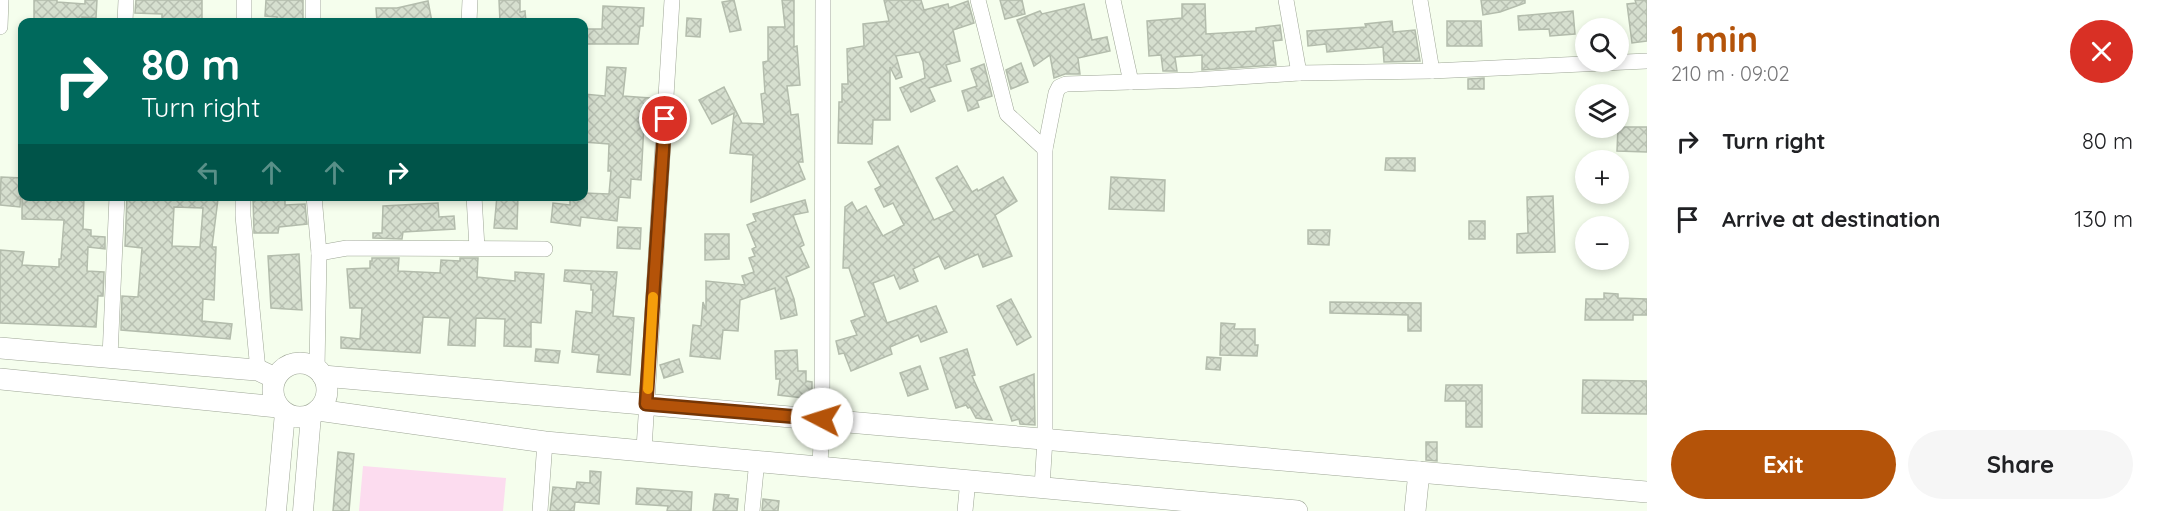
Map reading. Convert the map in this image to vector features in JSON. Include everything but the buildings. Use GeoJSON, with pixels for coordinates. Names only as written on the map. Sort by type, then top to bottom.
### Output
{"type":"FeatureCollection","features":[{"type":"Feature","properties":{"kind":"main road"},"geometry":{"type":"LineString","coordinates":[[0,348],[266,374],[294,363],[302,363],[320,372],[646,404],[1647,492]]}},
{"type":"Feature","properties":{"kind":"main road"},"geometry":{"type":"LineString","coordinates":[[315,413],[327,394],[320,372]]}},
{"type":"Feature","properties":{"kind":"main road"},"geometry":{"type":"LineString","coordinates":[[266,374],[274,398],[281,410]]}},
{"type":"Feature","properties":{"kind":"main road"},"geometry":{"type":"LineString","coordinates":[[0,379],[281,410],[302,417],[315,413],[545,442],[644,449],[1297,511]]}},
{"type":"Feature","properties":{"kind":"main road"},"geometry":{"type":"LineString","coordinates":[[1415,511],[1419,472]]}},
{"type":"Feature","properties":{"kind":"street"},"geometry":{"type":"LineString","coordinates":[[0,27],[2,0]]}},
{"type":"Feature","properties":{"kind":"street"},"geometry":{"type":"LineString","coordinates":[[125,18],[126,0]]}},
{"type":"Feature","properties":{"kind":"street"},"geometry":{"type":"LineString","coordinates":[[244,0],[244,18]]}},
{"type":"Feature","properties":{"kind":"street"},"geometry":{"type":"LineString","coordinates":[[313,0],[313,18]]}},
{"type":"Feature","properties":{"kind":"street"},"geometry":{"type":"LineString","coordinates":[[469,18],[470,0]]}},
{"type":"Feature","properties":{"kind":"street"},"geometry":{"type":"LineString","coordinates":[[644,449],[672,0]]}},
{"type":"Feature","properties":{"kind":"street"},"geometry":{"type":"LineString","coordinates":[[820,466],[823,0]]}},
{"type":"Feature","properties":{"kind":"street"},"geometry":{"type":"LineString","coordinates":[[978,0],[1007,114],[1046,149]]}},
{"type":"Feature","properties":{"kind":"street"},"geometry":{"type":"LineString","coordinates":[[1113,0],[1131,82]]}},
{"type":"Feature","properties":{"kind":"street"},"geometry":{"type":"LineString","coordinates":[[1286,0],[1299,73]]}},
{"type":"Feature","properties":{"kind":"street"},"geometry":{"type":"LineString","coordinates":[[1420,0],[1432,71]]}},
{"type":"Feature","properties":{"kind":"street"},"geometry":{"type":"LineString","coordinates":[[1042,487],[1045,438],[1046,149],[1059,87],[1066,84],[1299,73],[1432,71],[1647,61]]}},
{"type":"Feature","properties":{"kind":"street"},"geometry":{"type":"LineString","coordinates":[[110,357],[117,201]]}},
{"type":"Feature","properties":{"kind":"street"},"geometry":{"type":"LineString","coordinates":[[243,201],[243,216],[266,374]]}},
{"type":"Feature","properties":{"kind":"street"},"geometry":{"type":"LineString","coordinates":[[314,201],[319,253],[320,372]]}},
{"type":"Feature","properties":{"kind":"street"},"geometry":{"type":"LineString","coordinates":[[474,201],[477,248]]}},
{"type":"Feature","properties":{"kind":"street"},"geometry":{"type":"LineString","coordinates":[[319,253],[347,248],[545,249]]}},
{"type":"Feature","properties":{"kind":"street"},"geometry":{"type":"LineString","coordinates":[[276,511],[281,410]]}},
{"type":"Feature","properties":{"kind":"street"},"geometry":{"type":"LineString","coordinates":[[303,511],[315,413]]}},
{"type":"Feature","properties":{"kind":"street"},"geometry":{"type":"LineString","coordinates":[[540,511],[545,442]]}},
{"type":"Feature","properties":{"kind":"street"},"geometry":{"type":"LineString","coordinates":[[752,511],[757,460]]}},
{"type":"Feature","properties":{"kind":"street"},"geometry":{"type":"LineString","coordinates":[[965,511],[968,480]]}},
{"type":"Feature","properties":{"kind":"shaded area"},"geometry":{"type":"Polygon","coordinates":[[[363,466],[506,478],[503,511],[359,511],[363,466]]]}},
{"type":"Feature","properties":{"kind":"slow traffic"},"geometry":{"type":"LineString","coordinates":[[648,389],[653,297]]}},
{"type":"Feature","properties":{"kind":"route"},"geometry":{"type":"LineString","coordinates":[[665,119],[646,404],[822,419]]}}]}
